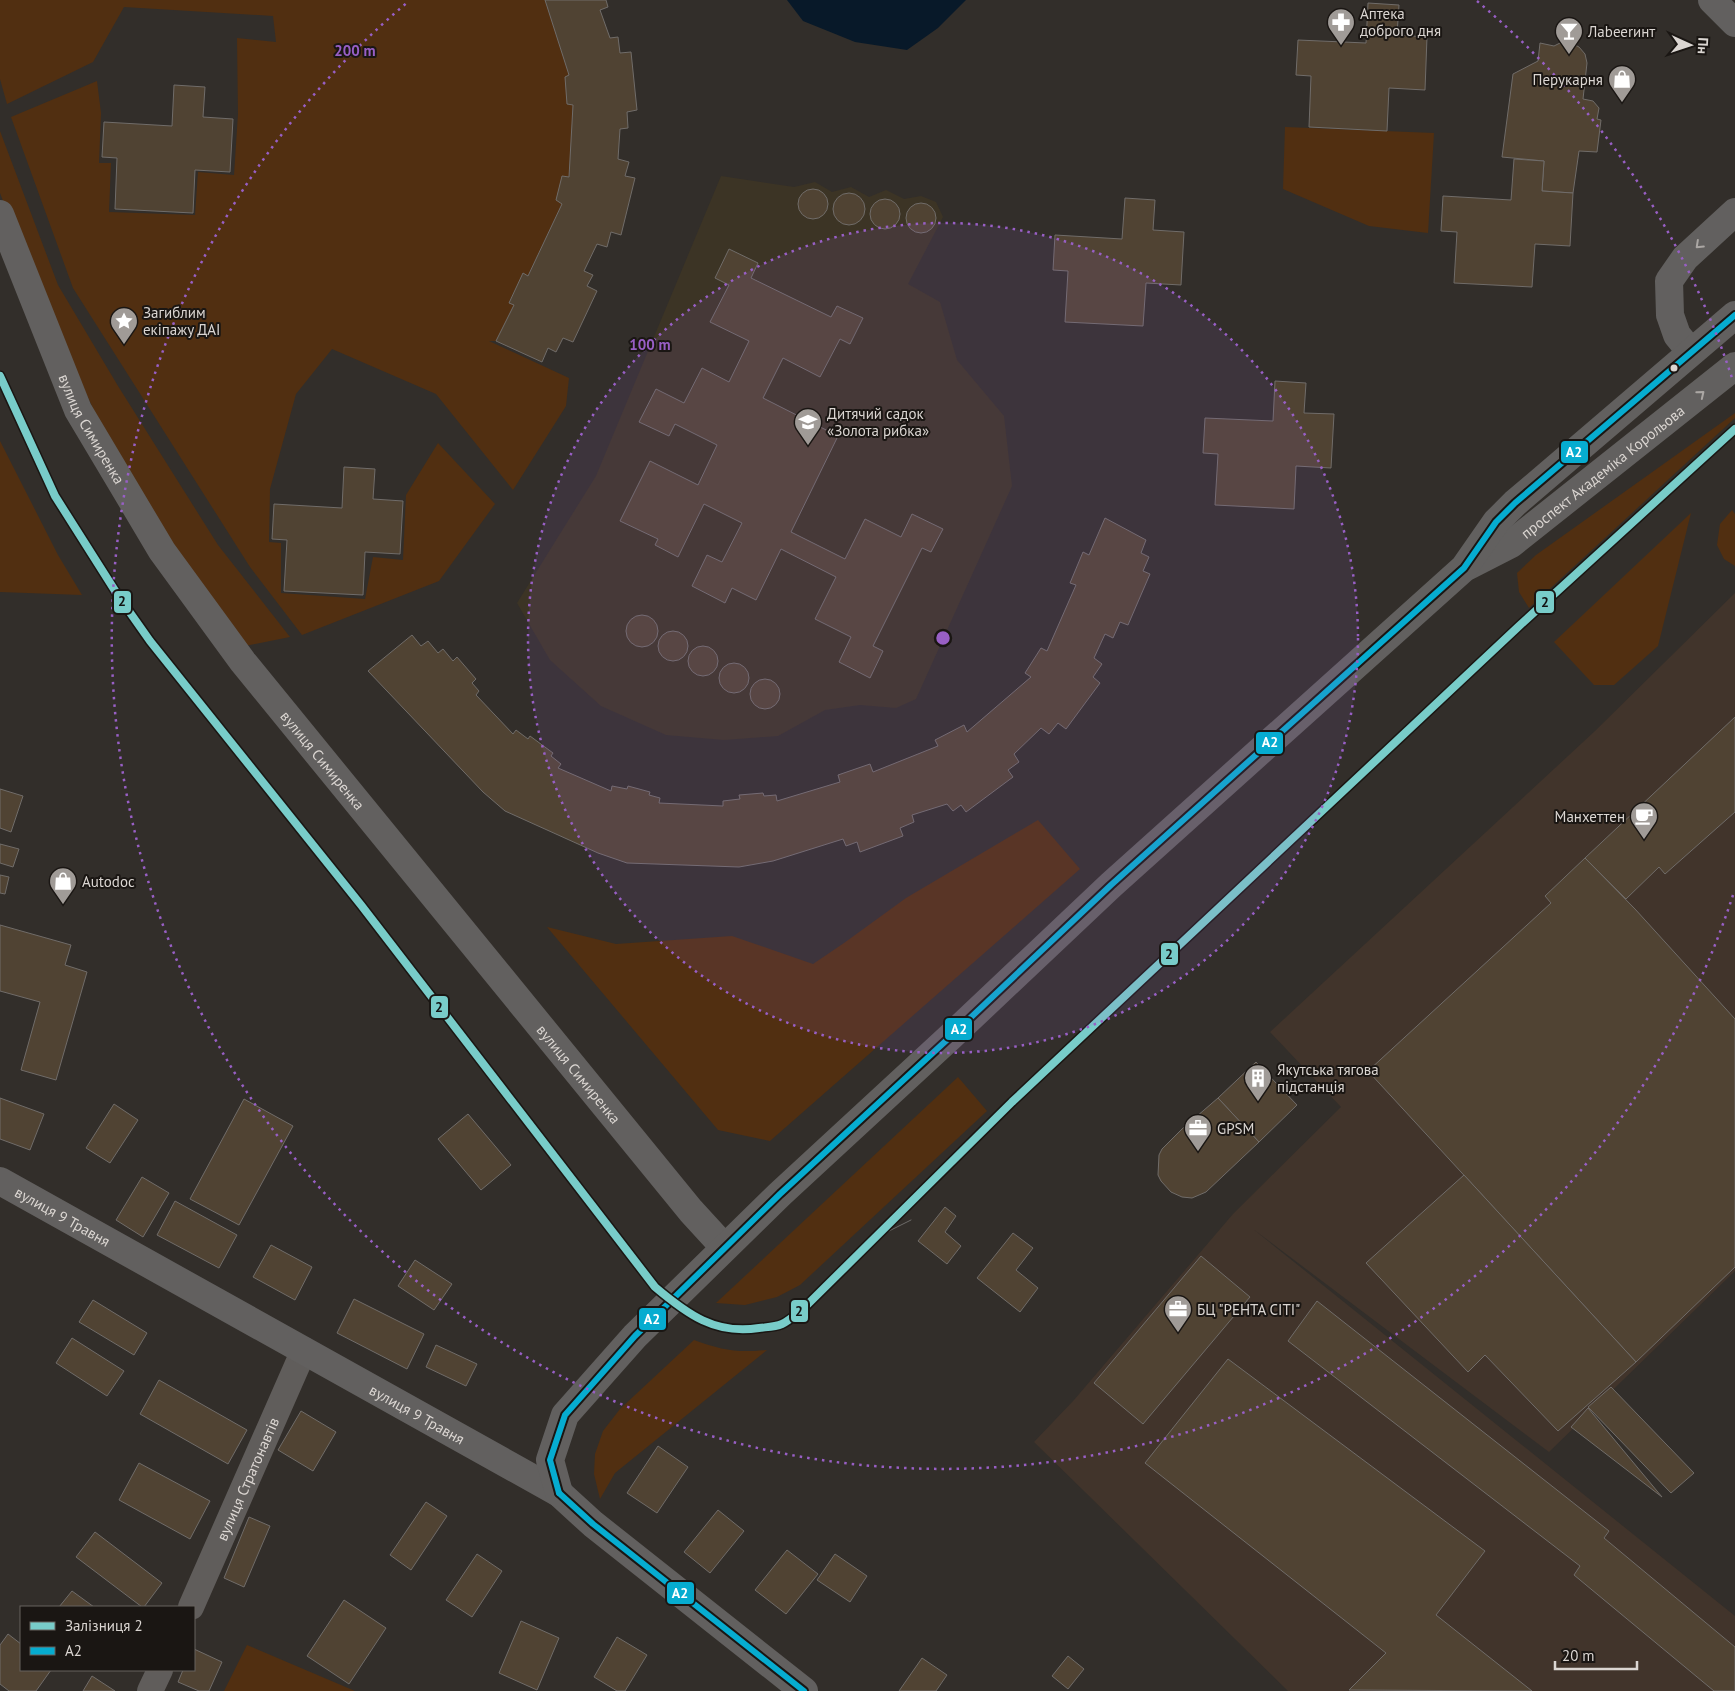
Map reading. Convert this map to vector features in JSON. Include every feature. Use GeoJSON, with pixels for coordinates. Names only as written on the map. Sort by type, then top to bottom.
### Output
{"type":"FeatureCollection","features":[{"type":"Feature","properties":{"kind":"main road"},"geometry":{"type":"LineString","coordinates":[[1712,0],[1735,23]]}},
{"type":"Feature","properties":{"kind":"main road"},"geometry":{"type":"LineString","coordinates":[[1691,352],[1676,334],[1670,315],[1669,281],[1685,258],[1735,212]]}},
{"type":"Feature","properties":{"kind":"main road","name":"вулиця Симиренка"},"geometry":{"type":"LineString","coordinates":[[1,218],[78,410],[162,551],[243,662],[691,1211],[724,1247]]}},
{"type":"Feature","properties":{"kind":"main road","name":"проспект Академіка Корольова"},"geometry":{"type":"LineString","coordinates":[[559,1493],[550,1460],[565,1415],[634,1336],[724,1247],[1111,885],[1464,568],[1496,522],[1516,503],[1735,315]]}},
{"type":"Feature","properties":{"kind":"main road","name":"проспект Академіка Корольова"},"geometry":{"type":"LineString","coordinates":[[1464,568],[1512,544],[1735,366]]}},
{"type":"Feature","properties":{"kind":"main road","name":"вулиця 9 Травня"},"geometry":{"type":"LineString","coordinates":[[0,1181],[559,1493],[601,1530],[804,1691]]}},
{"type":"Feature","properties":{"kind":"street","name":"вулиця Стратонавтів"},"geometry":{"type":"LineString","coordinates":[[190,1606],[304,1350]]}},
{"type":"Feature","properties":{"kind":"street"},"geometry":{"type":"LineString","coordinates":[[150,1691],[160,1671]]}},
{"type":"Feature","properties":{"kind":"shaded area"},"geometry":{"type":"Polygon","coordinates":[[[0,0],[545,0],[569,75],[573,105],[569,177],[562,176],[562,204],[528,276],[523,274],[509,302],[514,305],[496,341],[489,341],[569,378],[566,406],[513,490],[436,394],[332,349],[296,394],[270,489],[269,542],[281,543],[281,593],[365,599],[373,557],[403,560],[406,495],[438,443],[495,504],[439,581],[302,635],[250,567],[73,288],[11,117],[97,81],[101,113],[99,163],[111,163],[109,212],[195,215],[198,172],[234,175],[238,114],[237,38],[276,42],[273,16],[124,7],[93,62],[7,104],[0,79],[0,0]]]}},
{"type":"Feature","properties":{"kind":"shaded area"},"geometry":{"type":"Polygon","coordinates":[[[1285,127],[1434,133],[1428,233],[1369,226],[1283,189],[1285,127]]]}},
{"type":"Feature","properties":{"kind":"shaded area"},"geometry":{"type":"Polygon","coordinates":[[[0,131],[58,285],[118,386],[218,545],[290,637],[245,646],[168,546],[97,417],[31,274],[0,193],[0,131]]]}},
{"type":"Feature","properties":{"kind":"shaded area","name":"Дитячий садок «Золота рибка»"},"geometry":{"type":"Polygon","coordinates":[[[721,176],[794,187],[815,182],[832,192],[851,187],[869,197],[886,190],[904,199],[921,196],[936,202],[943,217],[908,284],[940,302],[957,360],[1004,416],[1012,486],[916,699],[896,708],[860,705],[825,710],[778,736],[724,740],[666,735],[601,706],[550,660],[517,603],[596,476],[721,176]]]}},
{"type":"Feature","properties":{"kind":"shaded area"},"geometry":{"type":"Polygon","coordinates":[[[1735,413],[1735,418],[1529,608],[1519,592],[1517,573],[1536,555],[1735,413]]]}},
{"type":"Feature","properties":{"kind":"shaded area"},"geometry":{"type":"Polygon","coordinates":[[[0,441],[58,555],[82,595],[0,592],[0,441]]]}},
{"type":"Feature","properties":{"kind":"shaded area"},"geometry":{"type":"Polygon","coordinates":[[[1732,510],[1735,514],[1735,566],[1724,559],[1717,545],[1720,524],[1732,510]]]}},
{"type":"Feature","properties":{"kind":"shaded area"},"geometry":{"type":"Polygon","coordinates":[[[1691,513],[1658,646],[1614,685],[1594,685],[1554,642],[1691,513]]]}},
{"type":"Feature","properties":{"kind":"shaded area"},"geometry":{"type":"Polygon","coordinates":[[[1735,593],[1735,1271],[1549,1452],[1253,1229],[1735,1616],[1735,1691],[1288,1691],[1034,1442],[1074,1400],[1233,1214],[1341,1107],[1270,1032],[1595,731],[1735,593]]]}},
{"type":"Feature","properties":{"kind":"shaded area"},"geometry":{"type":"Polygon","coordinates":[[[1038,820],[1080,869],[770,1141],[718,1130],[547,927],[616,944],[732,936],[813,964],[906,898],[1038,820]]]}},
{"type":"Feature","properties":{"kind":"shaded area"},"geometry":{"type":"Polygon","coordinates":[[[958,1077],[987,1111],[800,1285],[777,1297],[745,1305],[716,1303],[958,1077]]]}},
{"type":"Feature","properties":{"kind":"shaded area"},"geometry":{"type":"Polygon","coordinates":[[[694,1340],[729,1350],[767,1350],[615,1473],[600,1499],[594,1474],[595,1454],[603,1431],[620,1409],[694,1340]]]}},
{"type":"Feature","properties":{"kind":"shaded area"},"geometry":{"type":"Polygon","coordinates":[[[247,1645],[355,1691],[224,1691],[247,1645]]]}},
{"type":"Feature","properties":{"kind":"water"},"geometry":{"type":"Polygon","coordinates":[[[787,0],[966,0],[938,28],[907,50],[855,42],[803,21],[787,0]]]}},
{"type":"Feature","properties":{"kind":"building"},"geometry":{"type":"Polygon","coordinates":[[[545,0],[606,0],[608,7],[600,10],[610,38],[618,37],[620,53],[631,52],[637,110],[627,112],[628,128],[620,129],[618,159],[629,162],[625,176],[635,178],[621,235],[611,232],[607,247],[597,244],[584,271],[593,275],[587,286],[597,291],[573,342],[563,338],[556,352],[548,348],[542,362],[496,341],[514,305],[509,303],[523,273],[528,276],[562,204],[556,200],[562,176],[569,177],[573,105],[567,104],[565,77],[569,75],[545,0]]]}},
{"type":"Feature","properties":{"kind":"building"},"geometry":{"type":"Polygon","coordinates":[[[1368,3],[1399,5],[1397,35],[1427,37],[1425,90],[1389,88],[1387,131],[1309,127],[1311,76],[1296,75],[1298,40],[1366,43],[1368,3]]]}},
{"type":"Feature","properties":{"kind":"building"},"geometry":{"type":"Polygon","coordinates":[[[1562,42],[1571,43],[1579,47],[1585,54],[1587,63],[1583,99],[1593,101],[1599,108],[1597,119],[1601,120],[1597,152],[1579,151],[1573,193],[1542,191],[1544,161],[1502,157],[1513,74],[1538,61],[1540,43],[1554,46],[1562,42]]]}},
{"type":"Feature","properties":{"kind":"building"},"geometry":{"type":"Polygon","coordinates":[[[174,85],[205,87],[203,117],[233,119],[230,172],[195,170],[193,213],[115,209],[117,158],[102,157],[104,122],[172,126],[174,85]]]}},
{"type":"Feature","properties":{"kind":"building"},"geometry":{"type":"Polygon","coordinates":[[[1514,159],[1544,161],[1542,191],[1573,193],[1570,246],[1535,244],[1532,287],[1454,283],[1457,232],[1441,231],[1443,196],[1511,200],[1514,159]]]}},
{"type":"Feature","properties":{"kind":"building"},"geometry":{"type":"Polygon","coordinates":[[[813,189],[824,193],[828,204],[824,215],[813,219],[802,215],[798,204],[802,193],[813,189]]]}},
{"type":"Feature","properties":{"kind":"building"},"geometry":{"type":"Polygon","coordinates":[[[849,193],[860,198],[865,209],[860,220],[849,225],[838,220],[833,209],[838,198],[849,193]]]}},
{"type":"Feature","properties":{"kind":"building"},"geometry":{"type":"Polygon","coordinates":[[[1125,198],[1155,200],[1153,230],[1184,232],[1181,285],[1146,283],[1143,326],[1065,322],[1068,271],[1053,270],[1055,235],[1122,239],[1125,198]]]}},
{"type":"Feature","properties":{"kind":"building"},"geometry":{"type":"Polygon","coordinates":[[[885,199],[896,203],[900,214],[896,225],[885,229],[874,225],[870,214],[874,203],[885,199]]]}},
{"type":"Feature","properties":{"kind":"building"},"geometry":{"type":"Polygon","coordinates":[[[921,203],[932,207],[936,218],[932,229],[921,233],[910,229],[906,218],[910,207],[921,203]]]}},
{"type":"Feature","properties":{"kind":"building"},"geometry":{"type":"Polygon","coordinates":[[[729,249],[758,263],[751,278],[831,317],[837,306],[863,318],[850,344],[840,339],[820,377],[783,358],[763,398],[838,436],[791,532],[845,559],[865,519],[901,537],[912,514],[943,529],[931,552],[922,548],[873,646],[883,651],[870,678],[839,662],[851,637],[815,619],[836,577],[781,549],[756,600],[732,588],[725,603],[692,586],[707,555],[722,562],[742,523],[704,504],[678,557],[655,545],[658,539],[620,521],[650,461],[698,485],[717,445],[675,424],[669,436],[639,422],[656,389],[684,403],[702,368],[729,382],[749,341],[710,322],[729,285],[715,278],[729,249]]]}},
{"type":"Feature","properties":{"kind":"building"},"geometry":{"type":"Polygon","coordinates":[[[1275,381],[1306,383],[1304,413],[1334,414],[1331,468],[1296,466],[1294,509],[1215,505],[1218,454],[1203,453],[1205,418],[1273,421],[1275,381]]]}},
{"type":"Feature","properties":{"kind":"building"},"geometry":{"type":"Polygon","coordinates":[[[344,467],[375,469],[373,499],[403,501],[400,554],[365,552],[363,595],[284,591],[287,540],[272,539],[274,504],[342,508],[344,467]]]}},
{"type":"Feature","properties":{"kind":"building"},"geometry":{"type":"Polygon","coordinates":[[[1105,518],[1146,540],[1141,553],[1149,557],[1143,571],[1150,574],[1128,625],[1120,622],[1113,638],[1105,634],[1094,658],[1102,664],[1093,677],[1100,683],[1066,729],[1058,723],[1049,734],[1041,728],[1014,754],[1019,762],[1008,770],[1013,777],[966,812],[961,805],[953,811],[947,804],[912,815],[914,822],[900,828],[903,836],[860,852],[857,842],[846,846],[843,839],[773,861],[739,867],[627,863],[598,853],[505,811],[483,792],[368,671],[412,635],[421,646],[428,641],[438,653],[443,649],[453,661],[457,657],[476,679],[472,683],[479,691],[476,695],[513,734],[516,730],[528,739],[530,736],[553,753],[551,756],[561,764],[558,768],[611,791],[612,786],[627,789],[628,786],[650,792],[649,795],[660,798],[659,803],[723,806],[723,801],[740,799],[739,795],[763,793],[764,796],[776,795],[777,801],[840,782],[838,775],[870,764],[873,772],[938,746],[935,740],[964,725],[967,732],[1031,677],[1025,673],[1041,648],[1047,651],[1076,585],[1070,583],[1083,552],[1089,555],[1105,518]]]}},
{"type":"Feature","properties":{"kind":"building"},"geometry":{"type":"Polygon","coordinates":[[[642,615],[653,620],[658,631],[653,642],[642,647],[631,642],[626,631],[631,620],[642,615]]]}},
{"type":"Feature","properties":{"kind":"building"},"geometry":{"type":"Polygon","coordinates":[[[673,631],[684,635],[688,646],[684,657],[673,661],[662,657],[658,646],[662,635],[673,631]]]}},
{"type":"Feature","properties":{"kind":"building"},"geometry":{"type":"Polygon","coordinates":[[[703,646],[714,650],[718,661],[714,672],[703,676],[692,672],[688,661],[692,650],[703,646]]]}},
{"type":"Feature","properties":{"kind":"building"},"geometry":{"type":"Polygon","coordinates":[[[734,663],[745,667],[749,678],[745,689],[734,693],[723,689],[719,678],[723,667],[734,663]]]}},
{"type":"Feature","properties":{"kind":"building"},"geometry":{"type":"Polygon","coordinates":[[[765,679],[776,683],[780,694],[776,705],[765,709],[754,705],[750,694],[754,683],[765,679]]]}},
{"type":"Feature","properties":{"kind":"building"},"geometry":{"type":"Polygon","coordinates":[[[1735,717],[1735,812],[1665,874],[1659,867],[1626,899],[1585,858],[1735,717]]]}},
{"type":"Feature","properties":{"kind":"building"},"geometry":{"type":"Polygon","coordinates":[[[0,789],[23,796],[11,832],[0,828],[0,789]]]}},
{"type":"Feature","properties":{"kind":"building"},"geometry":{"type":"Polygon","coordinates":[[[0,844],[19,849],[13,867],[0,863],[0,844]]]}},
{"type":"Feature","properties":{"kind":"building"},"geometry":{"type":"Polygon","coordinates":[[[1585,858],[1635,909],[1735,1019],[1735,1267],[1636,1362],[1368,1071],[1551,903],[1545,896],[1585,858]]]}},
{"type":"Feature","properties":{"kind":"building"},"geometry":{"type":"Polygon","coordinates":[[[0,875],[9,877],[5,894],[0,893],[0,875]]]}},
{"type":"Feature","properties":{"kind":"building"},"geometry":{"type":"Polygon","coordinates":[[[0,925],[71,945],[65,965],[87,972],[56,1080],[21,1070],[40,1002],[0,991],[0,925]]]}},
{"type":"Feature","properties":{"kind":"building","name":"Якутська тягова підстанція"},"geometry":{"type":"Polygon","coordinates":[[[1256,1062],[1297,1105],[1259,1142],[1218,1098],[1256,1062]]]}},
{"type":"Feature","properties":{"kind":"building"},"geometry":{"type":"Polygon","coordinates":[[[0,1098],[44,1114],[30,1150],[0,1139],[0,1098]]]}},
{"type":"Feature","properties":{"kind":"building"},"geometry":{"type":"Polygon","coordinates":[[[1218,1098],[1259,1142],[1206,1192],[1192,1198],[1182,1197],[1171,1192],[1161,1181],[1158,1175],[1159,1155],[1162,1149],[1182,1129],[1218,1098]]]}},
{"type":"Feature","properties":{"kind":"building"},"geometry":{"type":"Polygon","coordinates":[[[244,1099],[293,1126],[239,1225],[190,1199],[244,1099]]]}},
{"type":"Feature","properties":{"kind":"building"},"geometry":{"type":"Polygon","coordinates":[[[114,1104],[138,1120],[110,1163],[86,1148],[114,1104]]]}},
{"type":"Feature","properties":{"kind":"building"},"geometry":{"type":"Polygon","coordinates":[[[468,1114],[511,1165],[481,1190],[438,1139],[468,1114]]]}},
{"type":"Feature","properties":{"kind":"building"},"geometry":{"type":"Polygon","coordinates":[[[1464,1175],[1636,1362],[1558,1431],[1485,1355],[1468,1372],[1366,1263],[1464,1175]]]}},
{"type":"Feature","properties":{"kind":"building"},"geometry":{"type":"Polygon","coordinates":[[[142,1177],[169,1193],[143,1237],[116,1220],[142,1177]]]}},
{"type":"Feature","properties":{"kind":"building"},"geometry":{"type":"Polygon","coordinates":[[[175,1201],[237,1235],[219,1268],[157,1235],[175,1201]]]}},
{"type":"Feature","properties":{"kind":"building"},"geometry":{"type":"Polygon","coordinates":[[[945,1207],[956,1216],[945,1232],[961,1246],[947,1264],[918,1241],[945,1207]]]}},
{"type":"Feature","properties":{"kind":"building"},"geometry":{"type":"Polygon","coordinates":[[[1013,1233],[1033,1248],[1016,1270],[1038,1288],[1020,1312],[977,1278],[1013,1233]]]}},
{"type":"Feature","properties":{"kind":"building"},"geometry":{"type":"Polygon","coordinates":[[[271,1245],[312,1267],[295,1300],[253,1277],[271,1245]]]}},
{"type":"Feature","properties":{"kind":"building","name":"БЦ \"РЕНТА СІТІ\""},"geometry":{"type":"Polygon","coordinates":[[[1201,1256],[1250,1297],[1143,1424],[1094,1383],[1201,1256]]]}},
{"type":"Feature","properties":{"kind":"building"},"geometry":{"type":"Polygon","coordinates":[[[415,1260],[452,1284],[434,1310],[398,1286],[415,1260]]]}},
{"type":"Feature","properties":{"kind":"building"},"geometry":{"type":"Polygon","coordinates":[[[354,1299],[424,1334],[407,1369],[337,1333],[354,1299]]]}},
{"type":"Feature","properties":{"kind":"building"},"geometry":{"type":"Polygon","coordinates":[[[93,1300],[147,1333],[134,1355],[79,1322],[93,1300]]]}},
{"type":"Feature","properties":{"kind":"building"},"geometry":{"type":"Polygon","coordinates":[[[1317,1301],[1609,1531],[1604,1538],[1735,1647],[1735,1691],[1714,1691],[1574,1575],[1580,1566],[1288,1341],[1317,1301]]]}},
{"type":"Feature","properties":{"kind":"building"},"geometry":{"type":"Polygon","coordinates":[[[72,1338],[124,1371],[107,1396],[56,1363],[72,1338]]]}},
{"type":"Feature","properties":{"kind":"building"},"geometry":{"type":"Polygon","coordinates":[[[436,1345],[477,1364],[466,1386],[426,1367],[436,1345]]]}},
{"type":"Feature","properties":{"kind":"building"},"geometry":{"type":"Polygon","coordinates":[[[1228,1359],[1485,1551],[1436,1615],[1532,1691],[1349,1690],[1386,1653],[1145,1463],[1228,1359]]]}},
{"type":"Feature","properties":{"kind":"building"},"geometry":{"type":"Polygon","coordinates":[[[159,1380],[247,1430],[228,1464],[140,1414],[159,1380]]]}},
{"type":"Feature","properties":{"kind":"building"},"geometry":{"type":"Polygon","coordinates":[[[1611,1387],[1694,1473],[1671,1493],[1588,1407],[1611,1387]]]}},
{"type":"Feature","properties":{"kind":"building"},"geometry":{"type":"Polygon","coordinates":[[[1588,1408],[1662,1497],[1571,1427],[1588,1408]]]}},
{"type":"Feature","properties":{"kind":"building"},"geometry":{"type":"Polygon","coordinates":[[[301,1411],[336,1432],[313,1471],[278,1450],[301,1411]]]}},
{"type":"Feature","properties":{"kind":"building"},"geometry":{"type":"Polygon","coordinates":[[[658,1446],[688,1467],[657,1513],[627,1493],[658,1446]]]}},
{"type":"Feature","properties":{"kind":"building"},"geometry":{"type":"Polygon","coordinates":[[[139,1463],[210,1501],[190,1539],[119,1500],[139,1463]]]}},
{"type":"Feature","properties":{"kind":"building"},"geometry":{"type":"Polygon","coordinates":[[[426,1502],[447,1516],[411,1570],[390,1555],[426,1502]]]}},
{"type":"Feature","properties":{"kind":"building"},"geometry":{"type":"Polygon","coordinates":[[[718,1510],[744,1531],[710,1573],[684,1552],[718,1510]]]}},
{"type":"Feature","properties":{"kind":"building"},"geometry":{"type":"Polygon","coordinates":[[[249,1517],[270,1526],[244,1587],[224,1578],[249,1517]]]}},
{"type":"Feature","properties":{"kind":"building"},"geometry":{"type":"Polygon","coordinates":[[[95,1532],[162,1583],[145,1606],[141,1606],[76,1557],[95,1532]]]}},
{"type":"Feature","properties":{"kind":"building"},"geometry":{"type":"Polygon","coordinates":[[[787,1550],[818,1574],[786,1614],[755,1590],[787,1550]]]}},
{"type":"Feature","properties":{"kind":"building"},"geometry":{"type":"Polygon","coordinates":[[[477,1554],[502,1571],[472,1617],[446,1600],[477,1554]]]}},
{"type":"Feature","properties":{"kind":"building"},"geometry":{"type":"Polygon","coordinates":[[[835,1554],[867,1576],[850,1602],[817,1580],[835,1554]]]}},
{"type":"Feature","properties":{"kind":"building"},"geometry":{"type":"Polygon","coordinates":[[[72,1591],[93,1606],[60,1606],[72,1591]]]}},
{"type":"Feature","properties":{"kind":"building"},"geometry":{"type":"Polygon","coordinates":[[[344,1600],[386,1628],[349,1684],[307,1656],[344,1600]]]}},
{"type":"Feature","properties":{"kind":"building"},"geometry":{"type":"Polygon","coordinates":[[[521,1621],[559,1638],[537,1690],[499,1673],[521,1621]]]}},
{"type":"Feature","properties":{"kind":"building"},"geometry":{"type":"Polygon","coordinates":[[[8,1634],[20,1643],[20,1671],[50,1671],[36,1691],[9,1691],[0,1684],[0,1645],[8,1634]]]}},
{"type":"Feature","properties":{"kind":"building"},"geometry":{"type":"Polygon","coordinates":[[[617,1637],[647,1655],[625,1691],[617,1691],[594,1677],[617,1637]]]}},
{"type":"Feature","properties":{"kind":"building"},"geometry":{"type":"Polygon","coordinates":[[[195,1649],[222,1662],[209,1691],[199,1691],[178,1682],[183,1671],[195,1671],[195,1649]]]}},
{"type":"Feature","properties":{"kind":"building"},"geometry":{"type":"Polygon","coordinates":[[[1068,1656],[1084,1669],[1068,1689],[1052,1676],[1068,1656]]]}},
{"type":"Feature","properties":{"kind":"building"},"geometry":{"type":"Polygon","coordinates":[[[922,1658],[947,1675],[936,1691],[899,1691],[922,1658]]]}},
{"type":"Feature","properties":{"kind":"building"},"geometry":{"type":"Polygon","coordinates":[[[92,1676],[115,1691],[83,1691],[92,1676]]]}},
{"type":"Feature","properties":{"kind":"tram line"},"geometry":{"type":"LineString","coordinates":[[873,1239],[911,1220]]}},
{"type":"Feature","properties":{"kind":"rail line","name":"2"},"geometry":{"type":"LineString","coordinates":[[0,376],[55,496],[119,597],[150,641],[361,905],[655,1287],[690,1314],[702,1320],[715,1325],[743,1329],[777,1326],[792,1318],[807,1305],[1012,1102],[1518,627],[1735,429]]}},
{"type":"Feature","properties":{"kind":"transit line","name":"А2"},"geometry":{"type":"LineString","coordinates":[[559,1493],[550,1460],[565,1415],[635,1336],[780,1194],[1111,885],[1464,568],[1496,522],[1515,503],[1735,315]]}},
{"type":"Feature","properties":{"kind":"transit line","name":"А2"},"geometry":{"type":"LineString","coordinates":[[559,1493],[593,1524],[804,1691]]}},
{"type":"Feature","properties":{"kind":"place","name":"Аптека доброго дня"},"geometry":{"type":"Point","coordinates":[1341,46]}},
{"type":"Feature","properties":{"kind":"place","name":"Лаbeerинт"},"geometry":{"type":"Point","coordinates":[1569,55]}},
{"type":"Feature","properties":{"kind":"place","name":"Перукарня"},"geometry":{"type":"Point","coordinates":[1622,103]}},
{"type":"Feature","properties":{"kind":"place","name":"Загиблим екіпажу ДАІ"},"geometry":{"type":"Point","coordinates":[124,345]}},
{"type":"Feature","properties":{"kind":"place","name":"Дитячий садок «Золота рибка»"},"geometry":{"type":"Point","coordinates":[808,446]}},
{"type":"Feature","properties":{"kind":"place","name":"Манхеттен"},"geometry":{"type":"Point","coordinates":[1644,840]}},
{"type":"Feature","properties":{"kind":"place","name":"Autodoc"},"geometry":{"type":"Point","coordinates":[63,905]}},
{"type":"Feature","properties":{"kind":"place","name":"Якутська тягова підстанція"},"geometry":{"type":"Point","coordinates":[1258,1102]}},
{"type":"Feature","properties":{"kind":"place","name":"GPSM"},"geometry":{"type":"Point","coordinates":[1198,1152]}},
{"type":"Feature","properties":{"kind":"place","name":"БЦ \"РЕНТА СІТІ\""},"geometry":{"type":"Point","coordinates":[1178,1333]}}]}
